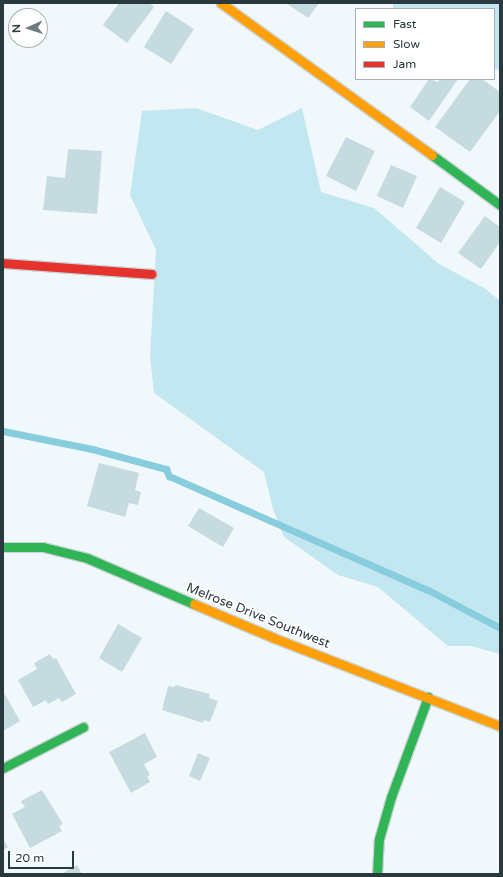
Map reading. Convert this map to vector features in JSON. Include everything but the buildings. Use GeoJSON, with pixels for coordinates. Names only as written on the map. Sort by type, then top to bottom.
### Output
{"type":"FeatureCollection","features":[{"type":"Feature","properties":{"kind":"street"},"geometry":{"type":"LineString","coordinates":[[221,3],[500,205]]}},
{"type":"Feature","properties":{"kind":"street"},"geometry":{"type":"LineString","coordinates":[[3,263],[152,274]]}},
{"type":"Feature","properties":{"kind":"street","name":"Melrose Drive Southwest"},"geometry":{"type":"LineString","coordinates":[[3,547],[43,546],[87,558],[274,638],[500,726]]}},
{"type":"Feature","properties":{"kind":"street"},"geometry":{"type":"LineString","coordinates":[[378,874],[379,839],[391,797],[428,697]]}},
{"type":"Feature","properties":{"kind":"street"},"geometry":{"type":"LineString","coordinates":[[3,768],[83,727]]}},
{"type":"Feature","properties":{"kind":"shaded area"},"geometry":{"type":"Polygon","coordinates":[[[393,3],[500,3],[500,70],[495,69],[495,8],[393,8],[393,3]]]}},
{"type":"Feature","properties":{"kind":"shaded area"},"geometry":{"type":"Polygon","coordinates":[[[196,108],[258,130],[302,108],[321,192],[374,208],[439,264],[486,289],[500,301],[500,654],[471,646],[448,646],[378,587],[338,575],[284,537],[273,509],[264,472],[154,393],[150,356],[156,250],[130,195],[142,111],[196,108]]]}},
{"type":"Feature","properties":{"kind":"waterway"},"geometry":{"type":"LineString","coordinates":[[3,431],[92,449],[166,469],[169,476],[428,590],[500,628]]}},
{"type":"Feature","properties":{"kind":"traffic: fast"},"geometry":{"type":"LineString","coordinates":[[432,155],[500,205]]}},
{"type":"Feature","properties":{"kind":"traffic: fast"},"geometry":{"type":"LineString","coordinates":[[3,547],[43,547],[87,558],[194,604]]}},
{"type":"Feature","properties":{"kind":"traffic: fast"},"geometry":{"type":"LineString","coordinates":[[377,874],[379,839],[391,797],[428,697]]}},
{"type":"Feature","properties":{"kind":"traffic: fast"},"geometry":{"type":"LineString","coordinates":[[3,768],[83,727]]}},
{"type":"Feature","properties":{"kind":"traffic: slow"},"geometry":{"type":"LineString","coordinates":[[221,3],[432,155]]}},
{"type":"Feature","properties":{"kind":"traffic: slow"},"geometry":{"type":"LineString","coordinates":[[194,604],[274,638],[500,726]]}},
{"type":"Feature","properties":{"kind":"traffic: jam"},"geometry":{"type":"LineString","coordinates":[[3,263],[152,274]]}}]}
